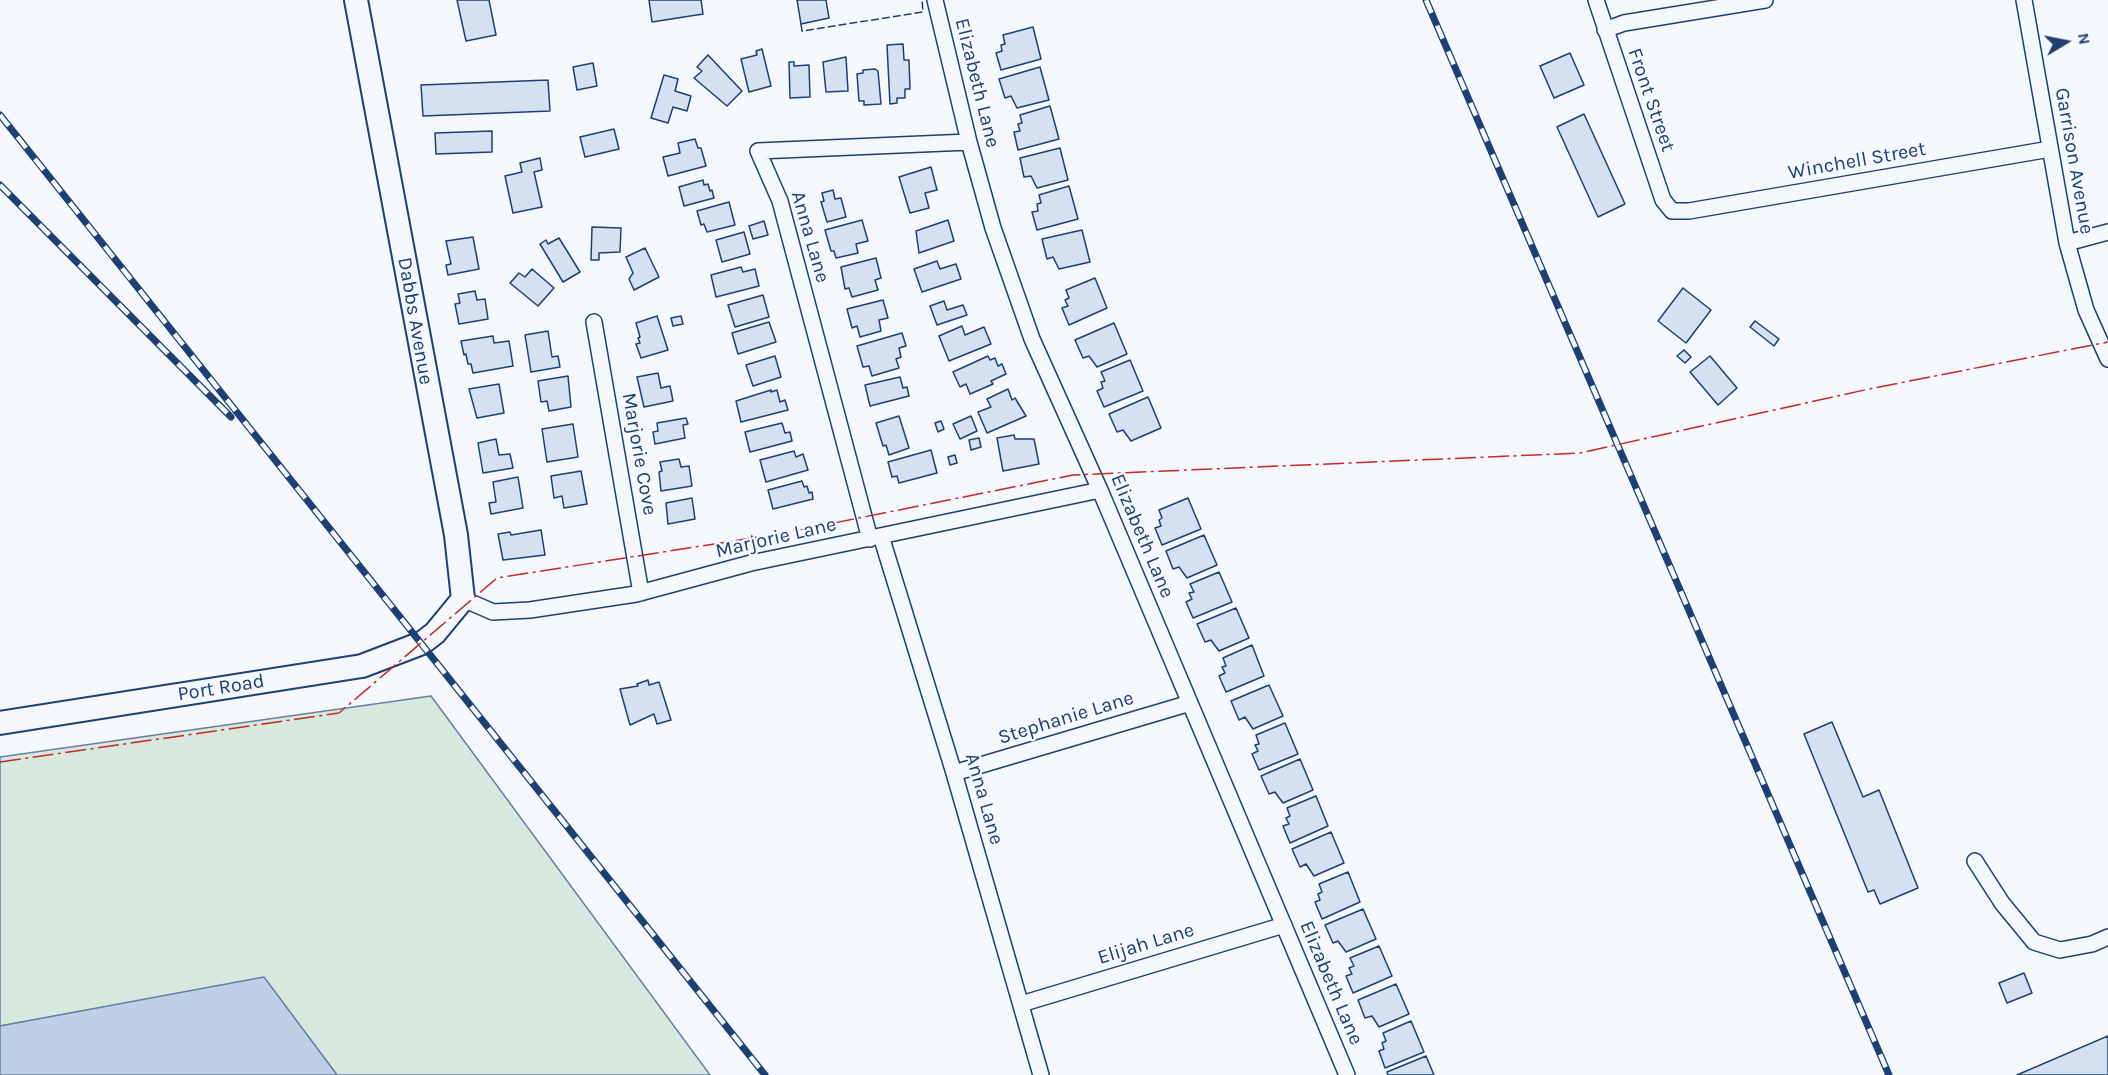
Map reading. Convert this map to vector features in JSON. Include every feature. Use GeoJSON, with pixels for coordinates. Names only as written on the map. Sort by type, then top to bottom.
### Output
{"type":"FeatureCollection","features":[{"type":"Feature","properties":{"kind":"street","name":"Dabbs Avenue"},"geometry":{"type":"LineString","coordinates":[[356,0],[456,535],[463,598]]}},
{"type":"Feature","properties":{"kind":"street","name":"Elizabeth Lane"},"geometry":{"type":"LineString","coordinates":[[935,0],[969,142],[993,228],[1032,339],[1100,490],[1347,1075]]}},
{"type":"Feature","properties":{"kind":"street","name":"Front Street"},"geometry":{"type":"LineString","coordinates":[[1596,0],[1663,200],[1672,211]]}},
{"type":"Feature","properties":{"kind":"street"},"geometry":{"type":"LineString","coordinates":[[1605,30],[1624,23],[1765,0]]}},
{"type":"Feature","properties":{"kind":"street","name":"Garrison Avenue"},"geometry":{"type":"LineString","coordinates":[[2024,0],[2067,243],[2086,310],[2108,359]]}},
{"type":"Feature","properties":{"kind":"street","name":"Anna Lane"},"geometry":{"type":"LineString","coordinates":[[969,142],[758,151],[780,201],[875,538],[954,773],[1041,1075]]}},
{"type":"Feature","properties":{"kind":"street","name":"Winchell Street"},"geometry":{"type":"LineString","coordinates":[[1672,211],[1689,211],[2049,149]]}},
{"type":"Feature","properties":{"kind":"street"},"geometry":{"type":"LineString","coordinates":[[2067,243],[2108,232]]}},
{"type":"Feature","properties":{"kind":"street","name":"Marjorie Cove"},"geometry":{"type":"LineString","coordinates":[[594,322],[641,593]]}},
{"type":"Feature","properties":{"kind":"street","name":"Marjorie Lane"},"geometry":{"type":"LineString","coordinates":[[463,598],[492,612],[530,610],[641,593],[751,564],[1100,490]]}},
{"type":"Feature","properties":{"kind":"street","name":"Port Road"},"geometry":{"type":"LineString","coordinates":[[0,723],[362,666],[422,644],[435,633],[463,598]]}},
{"type":"Feature","properties":{"kind":"street","name":"Stephanie Lane"},"geometry":{"type":"LineString","coordinates":[[954,773],[1190,703]]}},
{"type":"Feature","properties":{"kind":"street"},"geometry":{"type":"LineString","coordinates":[[1975,861],[2002,903],[2034,942],[2060,950],[2092,944],[2108,937]]}},
{"type":"Feature","properties":{"kind":"street","name":"Elijah Lane"},"geometry":{"type":"LineString","coordinates":[[1021,1004],[1284,925]]}},
{"type":"Feature","properties":{"kind":"shaded area"},"geometry":{"type":"Polygon","coordinates":[[[431,696],[710,1075],[337,1075],[264,978],[0,1026],[0,757],[431,696]]]}},
{"type":"Feature","properties":{"kind":"water"},"geometry":{"type":"Polygon","coordinates":[[[264,977],[337,1075],[0,1075],[0,1026],[264,977]]]}},
{"type":"Feature","properties":{"kind":"building"},"geometry":{"type":"Polygon","coordinates":[[[457,0],[489,0],[496,35],[466,41],[457,0]]]}},
{"type":"Feature","properties":{"kind":"building"},"geometry":{"type":"Polygon","coordinates":[[[649,0],[701,0],[703,14],[652,22],[649,0]]]}},
{"type":"Feature","properties":{"kind":"building"},"geometry":{"type":"Polygon","coordinates":[[[797,0],[826,0],[829,18],[801,24],[797,0]]]}},
{"type":"Feature","properties":{"kind":"building"},"geometry":{"type":"Polygon","coordinates":[[[1033,27],[1041,59],[1001,70],[996,53],[1002,51],[1001,45],[1005,44],[1003,35],[1033,27]]]}},
{"type":"Feature","properties":{"kind":"building"},"geometry":{"type":"Polygon","coordinates":[[[903,44],[904,60],[909,60],[910,89],[905,89],[905,98],[897,98],[897,103],[890,104],[887,45],[903,44]]]}},
{"type":"Feature","properties":{"kind":"building"},"geometry":{"type":"Polygon","coordinates":[[[762,49],[771,86],[749,92],[741,59],[757,55],[756,51],[762,49]]]}},
{"type":"Feature","properties":{"kind":"building"},"geometry":{"type":"Polygon","coordinates":[[[1570,53],[1584,85],[1554,98],[1540,66],[1570,53]]]}},
{"type":"Feature","properties":{"kind":"building"},"geometry":{"type":"Polygon","coordinates":[[[708,55],[742,91],[727,106],[694,78],[702,71],[697,67],[708,55]]]}},
{"type":"Feature","properties":{"kind":"building"},"geometry":{"type":"Polygon","coordinates":[[[846,57],[848,91],[826,92],[823,62],[846,57]]]}},
{"type":"Feature","properties":{"kind":"building"},"geometry":{"type":"Polygon","coordinates":[[[789,62],[794,62],[794,66],[809,65],[810,97],[790,98],[789,62]]]}},
{"type":"Feature","properties":{"kind":"building"},"geometry":{"type":"Polygon","coordinates":[[[593,63],[597,86],[577,90],[573,67],[593,63]]]}},
{"type":"Feature","properties":{"kind":"building"},"geometry":{"type":"Polygon","coordinates":[[[1040,67],[1049,100],[1017,108],[1011,96],[1005,98],[999,79],[1040,67]]]}},
{"type":"Feature","properties":{"kind":"building"},"geometry":{"type":"Polygon","coordinates":[[[863,70],[878,71],[881,104],[864,105],[864,101],[859,101],[857,74],[863,73],[863,70]]]}},
{"type":"Feature","properties":{"kind":"building"},"geometry":{"type":"Polygon","coordinates":[[[664,75],[678,79],[675,91],[691,96],[687,111],[673,107],[668,123],[651,118],[664,75]]]}},
{"type":"Feature","properties":{"kind":"building"},"geometry":{"type":"Polygon","coordinates":[[[548,80],[550,111],[423,116],[421,85],[548,80]]]}},
{"type":"Feature","properties":{"kind":"building"},"geometry":{"type":"Polygon","coordinates":[[[1050,106],[1059,139],[1018,150],[1014,132],[1020,131],[1018,124],[1022,123],[1020,115],[1050,106]]]}},
{"type":"Feature","properties":{"kind":"building"},"geometry":{"type":"Polygon","coordinates":[[[1584,114],[1625,204],[1598,217],[1557,127],[1584,114]]]}},
{"type":"Feature","properties":{"kind":"building"},"geometry":{"type":"Polygon","coordinates":[[[614,129],[619,149],[585,157],[580,137],[614,129]]]}},
{"type":"Feature","properties":{"kind":"building"},"geometry":{"type":"Polygon","coordinates":[[[492,131],[492,152],[436,154],[435,133],[492,131]]]}},
{"type":"Feature","properties":{"kind":"building"},"geometry":{"type":"Polygon","coordinates":[[[695,139],[698,148],[701,148],[706,166],[668,176],[663,157],[680,153],[678,143],[695,139]]]}},
{"type":"Feature","properties":{"kind":"building"},"geometry":{"type":"Polygon","coordinates":[[[1060,148],[1068,180],[1037,188],[1031,176],[1024,177],[1020,158],[1060,148]]]}},
{"type":"Feature","properties":{"kind":"building"},"geometry":{"type":"Polygon","coordinates":[[[540,158],[542,170],[534,172],[542,207],[513,213],[505,176],[522,172],[520,163],[540,158]]]}},
{"type":"Feature","properties":{"kind":"building"},"geometry":{"type":"Polygon","coordinates":[[[931,167],[937,190],[925,193],[929,208],[910,213],[899,177],[931,167]]]}},
{"type":"Feature","properties":{"kind":"building"},"geometry":{"type":"Polygon","coordinates":[[[703,180],[704,185],[708,184],[710,191],[712,190],[714,198],[684,206],[679,187],[703,180]]]}},
{"type":"Feature","properties":{"kind":"building"},"geometry":{"type":"Polygon","coordinates":[[[1069,186],[1078,219],[1037,230],[1032,212],[1038,211],[1037,204],[1041,203],[1039,195],[1069,186]]]}},
{"type":"Feature","properties":{"kind":"building"},"geometry":{"type":"Polygon","coordinates":[[[833,190],[835,199],[841,198],[846,217],[827,222],[821,202],[824,201],[822,193],[833,190]]]}},
{"type":"Feature","properties":{"kind":"building"},"geometry":{"type":"Polygon","coordinates":[[[729,202],[735,225],[707,232],[704,224],[701,225],[697,211],[729,202]]]}},
{"type":"Feature","properties":{"kind":"building"},"geometry":{"type":"Polygon","coordinates":[[[862,220],[868,241],[856,244],[858,253],[836,258],[834,251],[831,251],[825,230],[862,220]]]}},
{"type":"Feature","properties":{"kind":"building"},"geometry":{"type":"Polygon","coordinates":[[[948,220],[954,241],[919,253],[916,231],[948,220]]]}},
{"type":"Feature","properties":{"kind":"building"},"geometry":{"type":"Polygon","coordinates":[[[764,221],[768,235],[753,239],[749,226],[764,221]]]}},
{"type":"Feature","properties":{"kind":"building"},"geometry":{"type":"Polygon","coordinates":[[[592,227],[621,228],[620,252],[599,253],[599,260],[591,260],[592,227]]]}},
{"type":"Feature","properties":{"kind":"building"},"geometry":{"type":"Polygon","coordinates":[[[1082,230],[1090,262],[1059,269],[1053,257],[1047,259],[1042,239],[1082,230]]]}},
{"type":"Feature","properties":{"kind":"building"},"geometry":{"type":"Polygon","coordinates":[[[744,232],[750,254],[722,262],[716,240],[744,232]]]}},
{"type":"Feature","properties":{"kind":"building"},"geometry":{"type":"Polygon","coordinates":[[[473,237],[479,269],[448,275],[446,265],[451,264],[446,241],[473,237]]]}},
{"type":"Feature","properties":{"kind":"building"},"geometry":{"type":"Polygon","coordinates":[[[559,238],[580,272],[563,282],[540,244],[546,240],[548,244],[559,238]]]}},
{"type":"Feature","properties":{"kind":"building"},"geometry":{"type":"Polygon","coordinates":[[[645,248],[659,277],[634,290],[629,279],[633,273],[626,257],[645,248]]]}},
{"type":"Feature","properties":{"kind":"building"},"geometry":{"type":"Polygon","coordinates":[[[876,258],[881,278],[875,280],[878,290],[852,297],[849,288],[845,289],[841,267],[876,258]]]}},
{"type":"Feature","properties":{"kind":"building"},"geometry":{"type":"Polygon","coordinates":[[[937,261],[940,269],[956,264],[961,279],[922,292],[914,269],[937,261]]]}},
{"type":"Feature","properties":{"kind":"building"},"geometry":{"type":"Polygon","coordinates":[[[741,267],[743,272],[755,269],[759,286],[716,297],[711,275],[741,267]]]}},
{"type":"Feature","properties":{"kind":"building"},"geometry":{"type":"Polygon","coordinates":[[[532,269],[554,288],[538,306],[510,283],[519,273],[525,277],[532,269]]]}},
{"type":"Feature","properties":{"kind":"building"},"geometry":{"type":"Polygon","coordinates":[[[1095,278],[1107,308],[1069,325],[1062,308],[1068,306],[1065,300],[1069,298],[1066,290],[1095,278]]]}},
{"type":"Feature","properties":{"kind":"building"},"geometry":{"type":"Polygon","coordinates":[[[1683,288],[1711,310],[1686,343],[1658,321],[1683,288]]]}},
{"type":"Feature","properties":{"kind":"building"},"geometry":{"type":"Polygon","coordinates":[[[475,291],[477,300],[485,299],[488,319],[459,324],[455,304],[460,303],[458,294],[475,291]]]}},
{"type":"Feature","properties":{"kind":"building"},"geometry":{"type":"Polygon","coordinates":[[[763,295],[769,317],[735,327],[728,305],[763,295]]]}},
{"type":"Feature","properties":{"kind":"building"},"geometry":{"type":"Polygon","coordinates":[[[883,300],[888,318],[879,320],[881,331],[860,337],[857,326],[852,328],[847,309],[883,300]]]}},
{"type":"Feature","properties":{"kind":"building"},"geometry":{"type":"Polygon","coordinates":[[[944,301],[947,310],[963,305],[967,315],[937,325],[930,306],[944,301]]]}},
{"type":"Feature","properties":{"kind":"building"},"geometry":{"type":"Polygon","coordinates":[[[657,316],[668,350],[641,358],[636,344],[640,343],[638,338],[640,337],[636,323],[657,316]]]}},
{"type":"Feature","properties":{"kind":"building"},"geometry":{"type":"Polygon","coordinates":[[[681,316],[683,324],[673,326],[671,318],[681,316]]]}},
{"type":"Feature","properties":{"kind":"building"},"geometry":{"type":"Polygon","coordinates":[[[1755,321],[1779,339],[1774,346],[1750,327],[1755,321]]]}},
{"type":"Feature","properties":{"kind":"building"},"geometry":{"type":"Polygon","coordinates":[[[769,322],[776,342],[738,354],[732,333],[769,322]]]}},
{"type":"Feature","properties":{"kind":"building"},"geometry":{"type":"Polygon","coordinates":[[[1114,323],[1127,354],[1097,367],[1089,356],[1083,358],[1075,340],[1114,323]]]}},
{"type":"Feature","properties":{"kind":"building"},"geometry":{"type":"Polygon","coordinates":[[[962,326],[965,335],[984,327],[991,344],[949,361],[939,336],[962,326]]]}},
{"type":"Feature","properties":{"kind":"building"},"geometry":{"type":"Polygon","coordinates":[[[548,331],[552,357],[558,356],[560,367],[531,372],[525,335],[548,331]]]}},
{"type":"Feature","properties":{"kind":"building"},"geometry":{"type":"Polygon","coordinates":[[[902,333],[906,346],[899,348],[901,357],[896,359],[899,368],[872,376],[869,366],[863,367],[857,346],[902,333]]]}},
{"type":"Feature","properties":{"kind":"building"},"geometry":{"type":"Polygon","coordinates":[[[493,336],[494,343],[509,341],[513,366],[473,373],[466,354],[464,355],[461,341],[493,336]]]}},
{"type":"Feature","properties":{"kind":"building"},"geometry":{"type":"Polygon","coordinates":[[[1684,350],[1691,357],[1685,363],[1677,356],[1684,350]]]}},
{"type":"Feature","properties":{"kind":"building"},"geometry":{"type":"Polygon","coordinates":[[[775,356],[781,377],[753,386],[746,365],[775,356]]]}},
{"type":"Feature","properties":{"kind":"building"},"geometry":{"type":"Polygon","coordinates":[[[988,356],[990,360],[995,358],[998,366],[1002,364],[1006,374],[991,381],[993,384],[970,394],[966,384],[960,387],[953,372],[988,356]]]}},
{"type":"Feature","properties":{"kind":"building"},"geometry":{"type":"Polygon","coordinates":[[[1710,356],[1737,388],[1718,405],[1690,372],[1710,356]]]}},
{"type":"Feature","properties":{"kind":"building"},"geometry":{"type":"Polygon","coordinates":[[[1130,360],[1143,391],[1104,407],[1097,391],[1103,388],[1101,382],[1105,381],[1101,372],[1130,360]]]}},
{"type":"Feature","properties":{"kind":"building"},"geometry":{"type":"Polygon","coordinates":[[[658,373],[661,388],[670,386],[673,401],[644,407],[637,377],[658,373]]]}},
{"type":"Feature","properties":{"kind":"building"},"geometry":{"type":"Polygon","coordinates":[[[568,376],[571,407],[549,411],[547,401],[541,402],[538,381],[568,376]]]}},
{"type":"Feature","properties":{"kind":"building"},"geometry":{"type":"Polygon","coordinates":[[[900,377],[903,388],[907,387],[909,396],[870,406],[865,385],[900,377]]]}},
{"type":"Feature","properties":{"kind":"building"},"geometry":{"type":"Polygon","coordinates":[[[499,384],[504,413],[477,418],[469,389],[499,384]]]}},
{"type":"Feature","properties":{"kind":"building"},"geometry":{"type":"Polygon","coordinates":[[[1008,389],[1012,400],[1015,398],[1026,416],[987,433],[978,412],[991,407],[987,399],[1008,389]]]}},
{"type":"Feature","properties":{"kind":"building"},"geometry":{"type":"Polygon","coordinates":[[[771,390],[771,392],[777,390],[780,402],[785,400],[788,410],[741,422],[736,401],[771,390]]]}},
{"type":"Feature","properties":{"kind":"building"},"geometry":{"type":"Polygon","coordinates":[[[1148,397],[1161,428],[1131,441],[1123,430],[1117,432],[1109,414],[1148,397]]]}},
{"type":"Feature","properties":{"kind":"building"},"geometry":{"type":"Polygon","coordinates":[[[899,416],[909,448],[889,455],[886,445],[883,446],[876,423],[899,416]]]}},
{"type":"Feature","properties":{"kind":"building"},"geometry":{"type":"Polygon","coordinates":[[[971,416],[977,431],[960,439],[953,424],[971,416]]]}},
{"type":"Feature","properties":{"kind":"building"},"geometry":{"type":"Polygon","coordinates":[[[686,418],[688,424],[683,425],[685,438],[655,444],[653,432],[658,431],[657,423],[686,418]]]}},
{"type":"Feature","properties":{"kind":"building"},"geometry":{"type":"Polygon","coordinates":[[[941,421],[944,429],[938,432],[935,423],[941,421]]]}},
{"type":"Feature","properties":{"kind":"building"},"geometry":{"type":"Polygon","coordinates":[[[782,423],[785,433],[790,432],[792,441],[750,452],[745,432],[782,423]]]}},
{"type":"Feature","properties":{"kind":"building"},"geometry":{"type":"Polygon","coordinates":[[[573,424],[578,457],[547,462],[542,429],[573,424]]]}},
{"type":"Feature","properties":{"kind":"building"},"geometry":{"type":"Polygon","coordinates":[[[1014,435],[1015,439],[1034,439],[1039,464],[1003,471],[997,438],[1014,435]]]}},
{"type":"Feature","properties":{"kind":"building"},"geometry":{"type":"Polygon","coordinates":[[[979,438],[981,447],[971,450],[969,440],[979,438]]]}},
{"type":"Feature","properties":{"kind":"building"},"geometry":{"type":"Polygon","coordinates":[[[496,439],[499,455],[510,454],[513,468],[483,473],[478,443],[496,439]]]}},
{"type":"Feature","properties":{"kind":"building"},"geometry":{"type":"Polygon","coordinates":[[[931,450],[937,473],[899,483],[897,476],[892,477],[888,462],[931,450]]]}},
{"type":"Feature","properties":{"kind":"building"},"geometry":{"type":"Polygon","coordinates":[[[794,451],[796,457],[803,454],[808,470],[766,482],[760,460],[794,451]]]}},
{"type":"Feature","properties":{"kind":"building"},"geometry":{"type":"Polygon","coordinates":[[[955,455],[957,463],[950,465],[948,457],[955,455]]]}},
{"type":"Feature","properties":{"kind":"building"},"geometry":{"type":"Polygon","coordinates":[[[679,459],[681,467],[689,466],[692,486],[661,491],[660,462],[679,459]]]}},
{"type":"Feature","properties":{"kind":"building"},"geometry":{"type":"Polygon","coordinates":[[[581,471],[587,504],[564,508],[562,496],[554,498],[551,476],[581,471]]]}},
{"type":"Feature","properties":{"kind":"building"},"geometry":{"type":"Polygon","coordinates":[[[518,477],[523,508],[491,514],[489,503],[496,502],[493,482],[518,477]]]}},
{"type":"Feature","properties":{"kind":"building"},"geometry":{"type":"Polygon","coordinates":[[[802,481],[809,493],[812,492],[813,499],[773,509],[768,490],[802,481]]]}},
{"type":"Feature","properties":{"kind":"building"},"geometry":{"type":"Polygon","coordinates":[[[692,498],[695,519],[668,524],[666,503],[692,498]]]}},
{"type":"Feature","properties":{"kind":"building"},"geometry":{"type":"Polygon","coordinates":[[[1188,498],[1201,529],[1162,545],[1155,528],[1161,526],[1159,520],[1162,518],[1159,510],[1188,498]]]}},
{"type":"Feature","properties":{"kind":"building"},"geometry":{"type":"Polygon","coordinates":[[[541,530],[545,555],[503,560],[498,534],[510,532],[511,535],[541,530]]]}},
{"type":"Feature","properties":{"kind":"building"},"geometry":{"type":"Polygon","coordinates":[[[1204,535],[1217,565],[1187,578],[1179,567],[1173,569],[1166,551],[1204,535]]]}},
{"type":"Feature","properties":{"kind":"building"},"geometry":{"type":"Polygon","coordinates":[[[1219,572],[1232,602],[1193,618],[1186,602],[1192,599],[1189,593],[1194,592],[1190,584],[1219,572]]]}},
{"type":"Feature","properties":{"kind":"building"},"geometry":{"type":"Polygon","coordinates":[[[1236,608],[1249,638],[1219,651],[1211,640],[1205,642],[1197,624],[1236,608]]]}},
{"type":"Feature","properties":{"kind":"building"},"geometry":{"type":"Polygon","coordinates":[[[1252,645],[1264,676],[1226,692],[1219,676],[1225,673],[1222,667],[1226,666],[1223,658],[1252,645]]]}},
{"type":"Feature","properties":{"kind":"building"},"geometry":{"type":"Polygon","coordinates":[[[648,680],[649,685],[659,682],[671,720],[657,724],[654,714],[630,725],[620,689],[638,686],[637,684],[648,680]]]}},
{"type":"Feature","properties":{"kind":"building"},"geometry":{"type":"Polygon","coordinates":[[[1269,685],[1283,716],[1253,729],[1245,717],[1239,720],[1231,701],[1269,685]]]}},
{"type":"Feature","properties":{"kind":"building"},"geometry":{"type":"Polygon","coordinates":[[[1832,722],[1863,797],[1879,790],[1918,888],[1880,904],[1874,890],[1868,892],[1804,734],[1832,722]]]}},
{"type":"Feature","properties":{"kind":"building"},"geometry":{"type":"Polygon","coordinates":[[[1285,723],[1298,754],[1259,770],[1252,754],[1258,751],[1255,745],[1259,744],[1256,735],[1285,723]]]}},
{"type":"Feature","properties":{"kind":"building"},"geometry":{"type":"Polygon","coordinates":[[[1300,759],[1313,790],[1283,803],[1275,792],[1269,794],[1261,776],[1300,759]]]}},
{"type":"Feature","properties":{"kind":"building"},"geometry":{"type":"Polygon","coordinates":[[[1316,796],[1328,826],[1290,843],[1283,826],[1289,824],[1286,818],[1290,816],[1287,808],[1316,796]]]}},
{"type":"Feature","properties":{"kind":"building"},"geometry":{"type":"Polygon","coordinates":[[[1331,832],[1344,863],[1314,876],[1306,864],[1300,867],[1292,849],[1331,832]]]}},
{"type":"Feature","properties":{"kind":"building"},"geometry":{"type":"Polygon","coordinates":[[[1348,872],[1360,902],[1322,919],[1315,902],[1320,900],[1318,894],[1322,892],[1319,884],[1348,872]]]}},
{"type":"Feature","properties":{"kind":"building"},"geometry":{"type":"Polygon","coordinates":[[[1363,909],[1376,939],[1346,952],[1338,941],[1333,943],[1325,925],[1363,909]]]}},
{"type":"Feature","properties":{"kind":"building"},"geometry":{"type":"Polygon","coordinates":[[[1379,946],[1392,976],[1353,993],[1346,976],[1352,974],[1349,968],[1354,966],[1350,958],[1379,946]]]}},
{"type":"Feature","properties":{"kind":"building"},"geometry":{"type":"Polygon","coordinates":[[[2024,973],[2032,993],[2007,1003],[1999,983],[2024,973]]]}},
{"type":"Feature","properties":{"kind":"building"},"geometry":{"type":"Polygon","coordinates":[[[1396,984],[1409,1014],[1379,1027],[1372,1016],[1365,1018],[1358,1000],[1396,984]]]}},
{"type":"Feature","properties":{"kind":"building"},"geometry":{"type":"Polygon","coordinates":[[[1411,1021],[1424,1052],[1385,1068],[1379,1051],[1384,1049],[1382,1043],[1386,1041],[1383,1033],[1411,1021]]]}},
{"type":"Feature","properties":{"kind":"building"},"geometry":{"type":"Polygon","coordinates":[[[2108,1036],[2108,1075],[2017,1075],[2108,1036]]]}},
{"type":"Feature","properties":{"kind":"building"},"geometry":{"type":"Polygon","coordinates":[[[1426,1056],[1434,1075],[1388,1075],[1387,1072],[1426,1056]]]}},
{"type":"Feature","properties":{"kind":"railway"},"geometry":{"type":"LineString","coordinates":[[1426,0],[1889,1075]]}},
{"type":"Feature","properties":{"kind":"railway"},"geometry":{"type":"LineString","coordinates":[[0,115],[765,1075]]}},
{"type":"Feature","properties":{"kind":"railway"},"geometry":{"type":"LineString","coordinates":[[0,185],[231,417]]}},
{"type":"Feature","properties":{"kind":"fence"},"geometry":{"type":"LineString","coordinates":[[801,24],[802,31],[923,12],[922,0]]}},
{"type":"Feature","properties":{"kind":"power"},"geometry":{"type":"LineString","coordinates":[[0,762],[339,713],[497,578],[784,533],[1073,475],[1580,453],[1869,389],[2108,342]]}}]}
